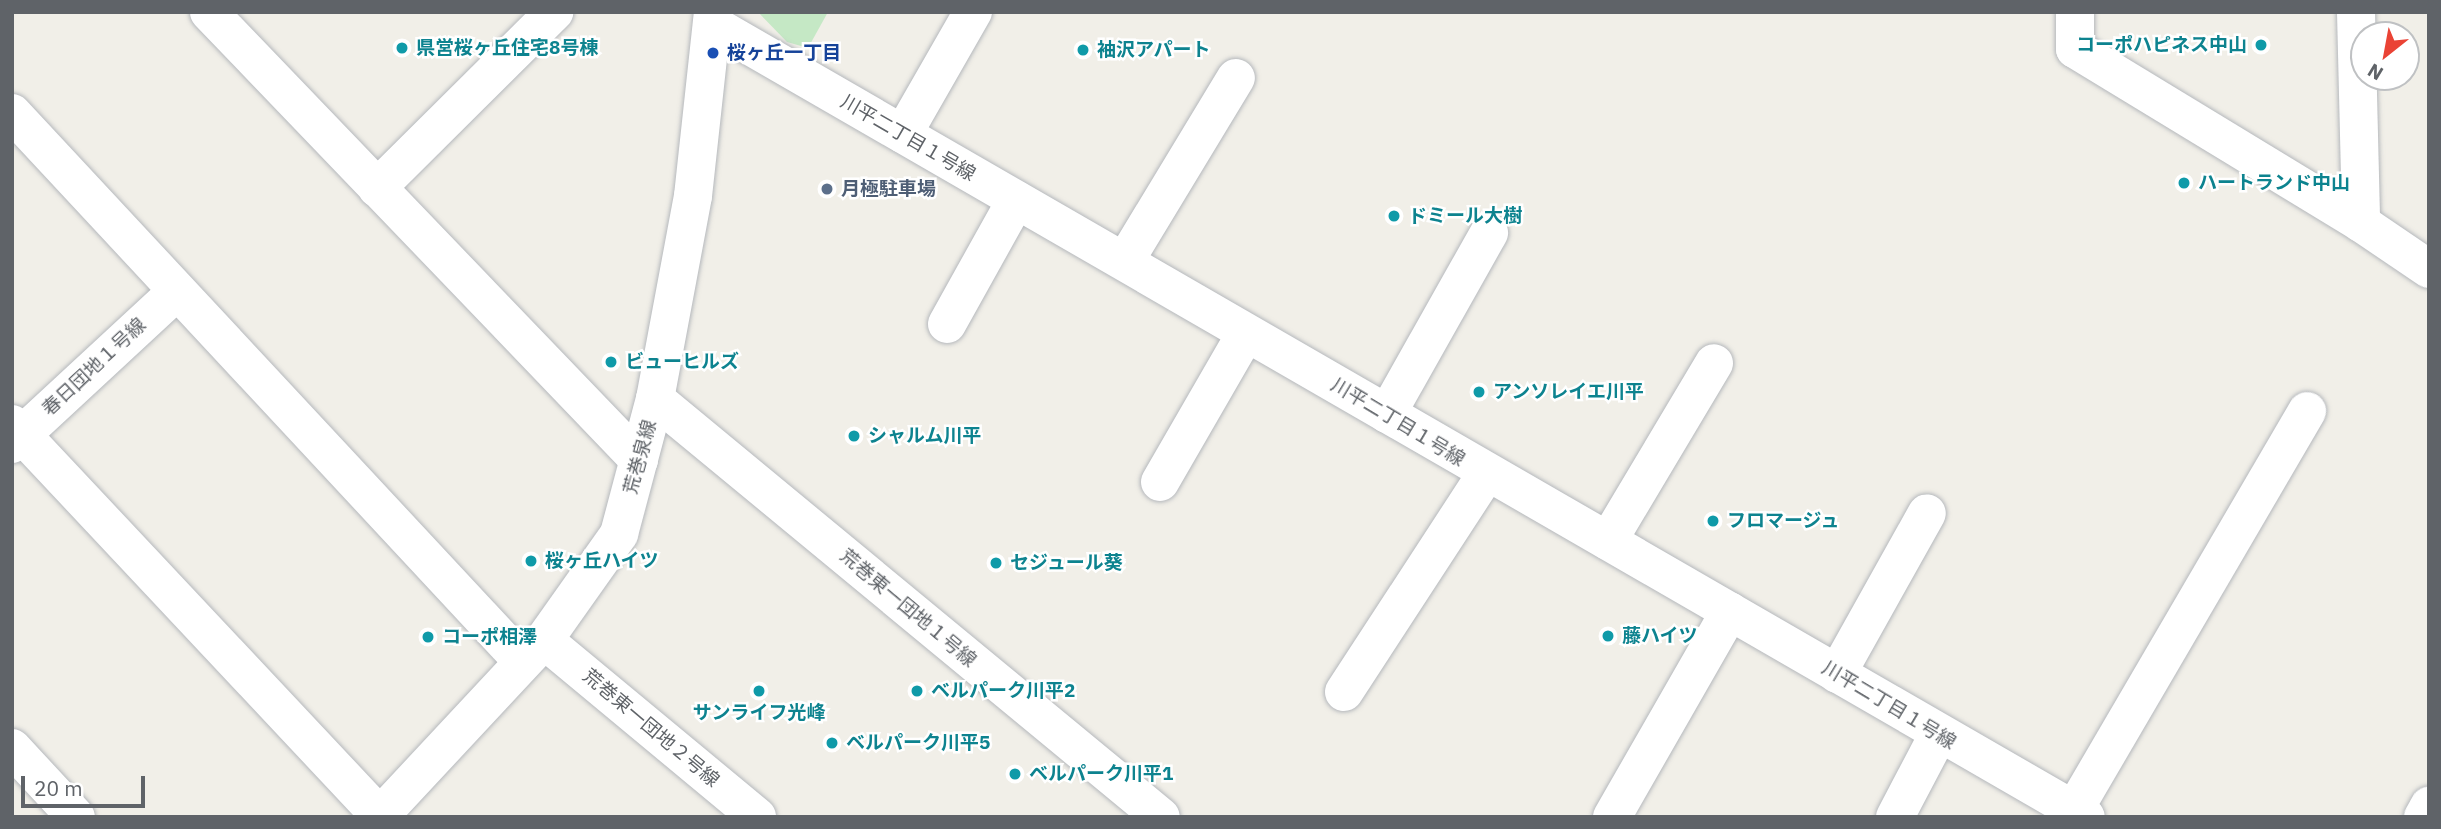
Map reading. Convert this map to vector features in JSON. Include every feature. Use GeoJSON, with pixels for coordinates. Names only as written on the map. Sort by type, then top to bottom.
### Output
{"type":"FeatureCollection","features":[{"type":"Feature","properties":{"kind":"street"},"geometry":{"type":"LineString","coordinates":[[209,12],[639,460]]}},
{"type":"Feature","properties":{"kind":"street"},"geometry":{"type":"LineString","coordinates":[[377,188],[554,12]]}},
{"type":"Feature","properties":{"kind":"street"},"geometry":{"type":"LineString","coordinates":[[903,134],[973,12]]}},
{"type":"Feature","properties":{"kind":"street"},"geometry":{"type":"LineString","coordinates":[[2075,12],[2075,49],[2361,223],[2429,269]]}},
{"type":"Feature","properties":{"kind":"street"},"geometry":{"type":"LineString","coordinates":[[2356,12],[2361,223]]}},
{"type":"Feature","properties":{"kind":"street","name":"川平二丁目１号線"},"geometry":{"type":"LineString","coordinates":[[713,18],[1016,201],[1125,261],[1486,474],[1730,611],[1938,735],[2080,813]]}},
{"type":"Feature","properties":{"kind":"street","name":"荒巻泉線"},"geometry":{"type":"LineString","coordinates":[[380,816],[534,651],[619,534],[655,399],[693,196],[713,18]]}},
{"type":"Feature","properties":{"kind":"street"},"geometry":{"type":"LineString","coordinates":[[1125,261],[1236,78]]}},
{"type":"Feature","properties":{"kind":"street","name":"荒巻東一団地２号線"},"geometry":{"type":"LineString","coordinates":[[12,113],[177,291],[534,651],[757,817]]}},
{"type":"Feature","properties":{"kind":"street"},"geometry":{"type":"LineString","coordinates":[[947,324],[1016,201]]}},
{"type":"Feature","properties":{"kind":"street"},"geometry":{"type":"LineString","coordinates":[[1387,414],[1489,233]]}},
{"type":"Feature","properties":{"kind":"street","name":"春日団地１号線"},"geometry":{"type":"LineString","coordinates":[[16,434],[177,291]]}},
{"type":"Feature","properties":{"kind":"street"},"geometry":{"type":"LineString","coordinates":[[1160,482],[1246,332]]}},
{"type":"Feature","properties":{"kind":"street"},"geometry":{"type":"LineString","coordinates":[[1608,541],[1714,363]]}},
{"type":"Feature","properties":{"kind":"street","name":"荒巻東一団地１号線"},"geometry":{"type":"LineString","coordinates":[[655,399],[1161,817]]}},
{"type":"Feature","properties":{"kind":"street"},"geometry":{"type":"LineString","coordinates":[[2080,813],[2307,411]]}},
{"type":"Feature","properties":{"kind":"street"},"geometry":{"type":"LineString","coordinates":[[16,434],[380,816]]}},
{"type":"Feature","properties":{"kind":"street"},"geometry":{"type":"LineString","coordinates":[[1344,692],[1486,474]]}},
{"type":"Feature","properties":{"kind":"street"},"geometry":{"type":"LineString","coordinates":[[1837,674],[1927,513]]}},
{"type":"Feature","properties":{"kind":"street"},"geometry":{"type":"LineString","coordinates":[[1612,817],[1730,611]]}},
{"type":"Feature","properties":{"kind":"street"},"geometry":{"type":"LineString","coordinates":[[1895,817],[1938,735]]}},
{"type":"Feature","properties":{"kind":"street"},"geometry":{"type":"LineString","coordinates":[[12,748],[76,817]]}},
{"type":"Feature","properties":{"kind":"street"},"geometry":{"type":"LineString","coordinates":[[2423,817],[2429,806]]}},
{"type":"Feature","properties":{"kind":"green space"},"geometry":{"type":"Polygon","coordinates":[[[758,12],[828,12],[808,48],[787,42],[758,12]]]}},
{"type":"Feature","properties":{"kind":"place","name":"コーポハピネス中山"},"geometry":{"type":"Point","coordinates":[2261,45]}},
{"type":"Feature","properties":{"kind":"place","name":"県営桜ヶ丘住宅8号棟"},"geometry":{"type":"Point","coordinates":[402,48]}},
{"type":"Feature","properties":{"kind":"place","name":"袖沢アパート"},"geometry":{"type":"Point","coordinates":[1083,50]}},
{"type":"Feature","properties":{"kind":"place","name":"桜ヶ丘一丁目"},"geometry":{"type":"Point","coordinates":[713,53]}},
{"type":"Feature","properties":{"kind":"place","name":"ハートランド中山"},"geometry":{"type":"Point","coordinates":[2184,183]}},
{"type":"Feature","properties":{"kind":"place","name":"月極駐車場"},"geometry":{"type":"Point","coordinates":[827,189]}},
{"type":"Feature","properties":{"kind":"place","name":"ドミール大樹"},"geometry":{"type":"Point","coordinates":[1394,216]}},
{"type":"Feature","properties":{"kind":"place","name":"ビューヒルズ"},"geometry":{"type":"Point","coordinates":[611,362]}},
{"type":"Feature","properties":{"kind":"place","name":"アンソレイエ川平"},"geometry":{"type":"Point","coordinates":[1479,392]}},
{"type":"Feature","properties":{"kind":"place","name":"シャルム川平"},"geometry":{"type":"Point","coordinates":[854,436]}},
{"type":"Feature","properties":{"kind":"place","name":"フロマージュ"},"geometry":{"type":"Point","coordinates":[1713,521]}},
{"type":"Feature","properties":{"kind":"place","name":"桜ヶ丘ハイツ"},"geometry":{"type":"Point","coordinates":[531,561]}},
{"type":"Feature","properties":{"kind":"place","name":"セジュール葵"},"geometry":{"type":"Point","coordinates":[996,563]}},
{"type":"Feature","properties":{"kind":"place","name":"藤ハイツ"},"geometry":{"type":"Point","coordinates":[1608,636]}},
{"type":"Feature","properties":{"kind":"place","name":"コーポ相澤"},"geometry":{"type":"Point","coordinates":[428,637]}},
{"type":"Feature","properties":{"kind":"place","name":"サンライフ光峰"},"geometry":{"type":"Point","coordinates":[759,691]}},
{"type":"Feature","properties":{"kind":"place","name":"ベルパーク川平2"},"geometry":{"type":"Point","coordinates":[917,691]}},
{"type":"Feature","properties":{"kind":"place","name":"ベルパーク川平5"},"geometry":{"type":"Point","coordinates":[832,743]}},
{"type":"Feature","properties":{"kind":"place","name":"ベルパーク川平1"},"geometry":{"type":"Point","coordinates":[1015,774]}}]}
